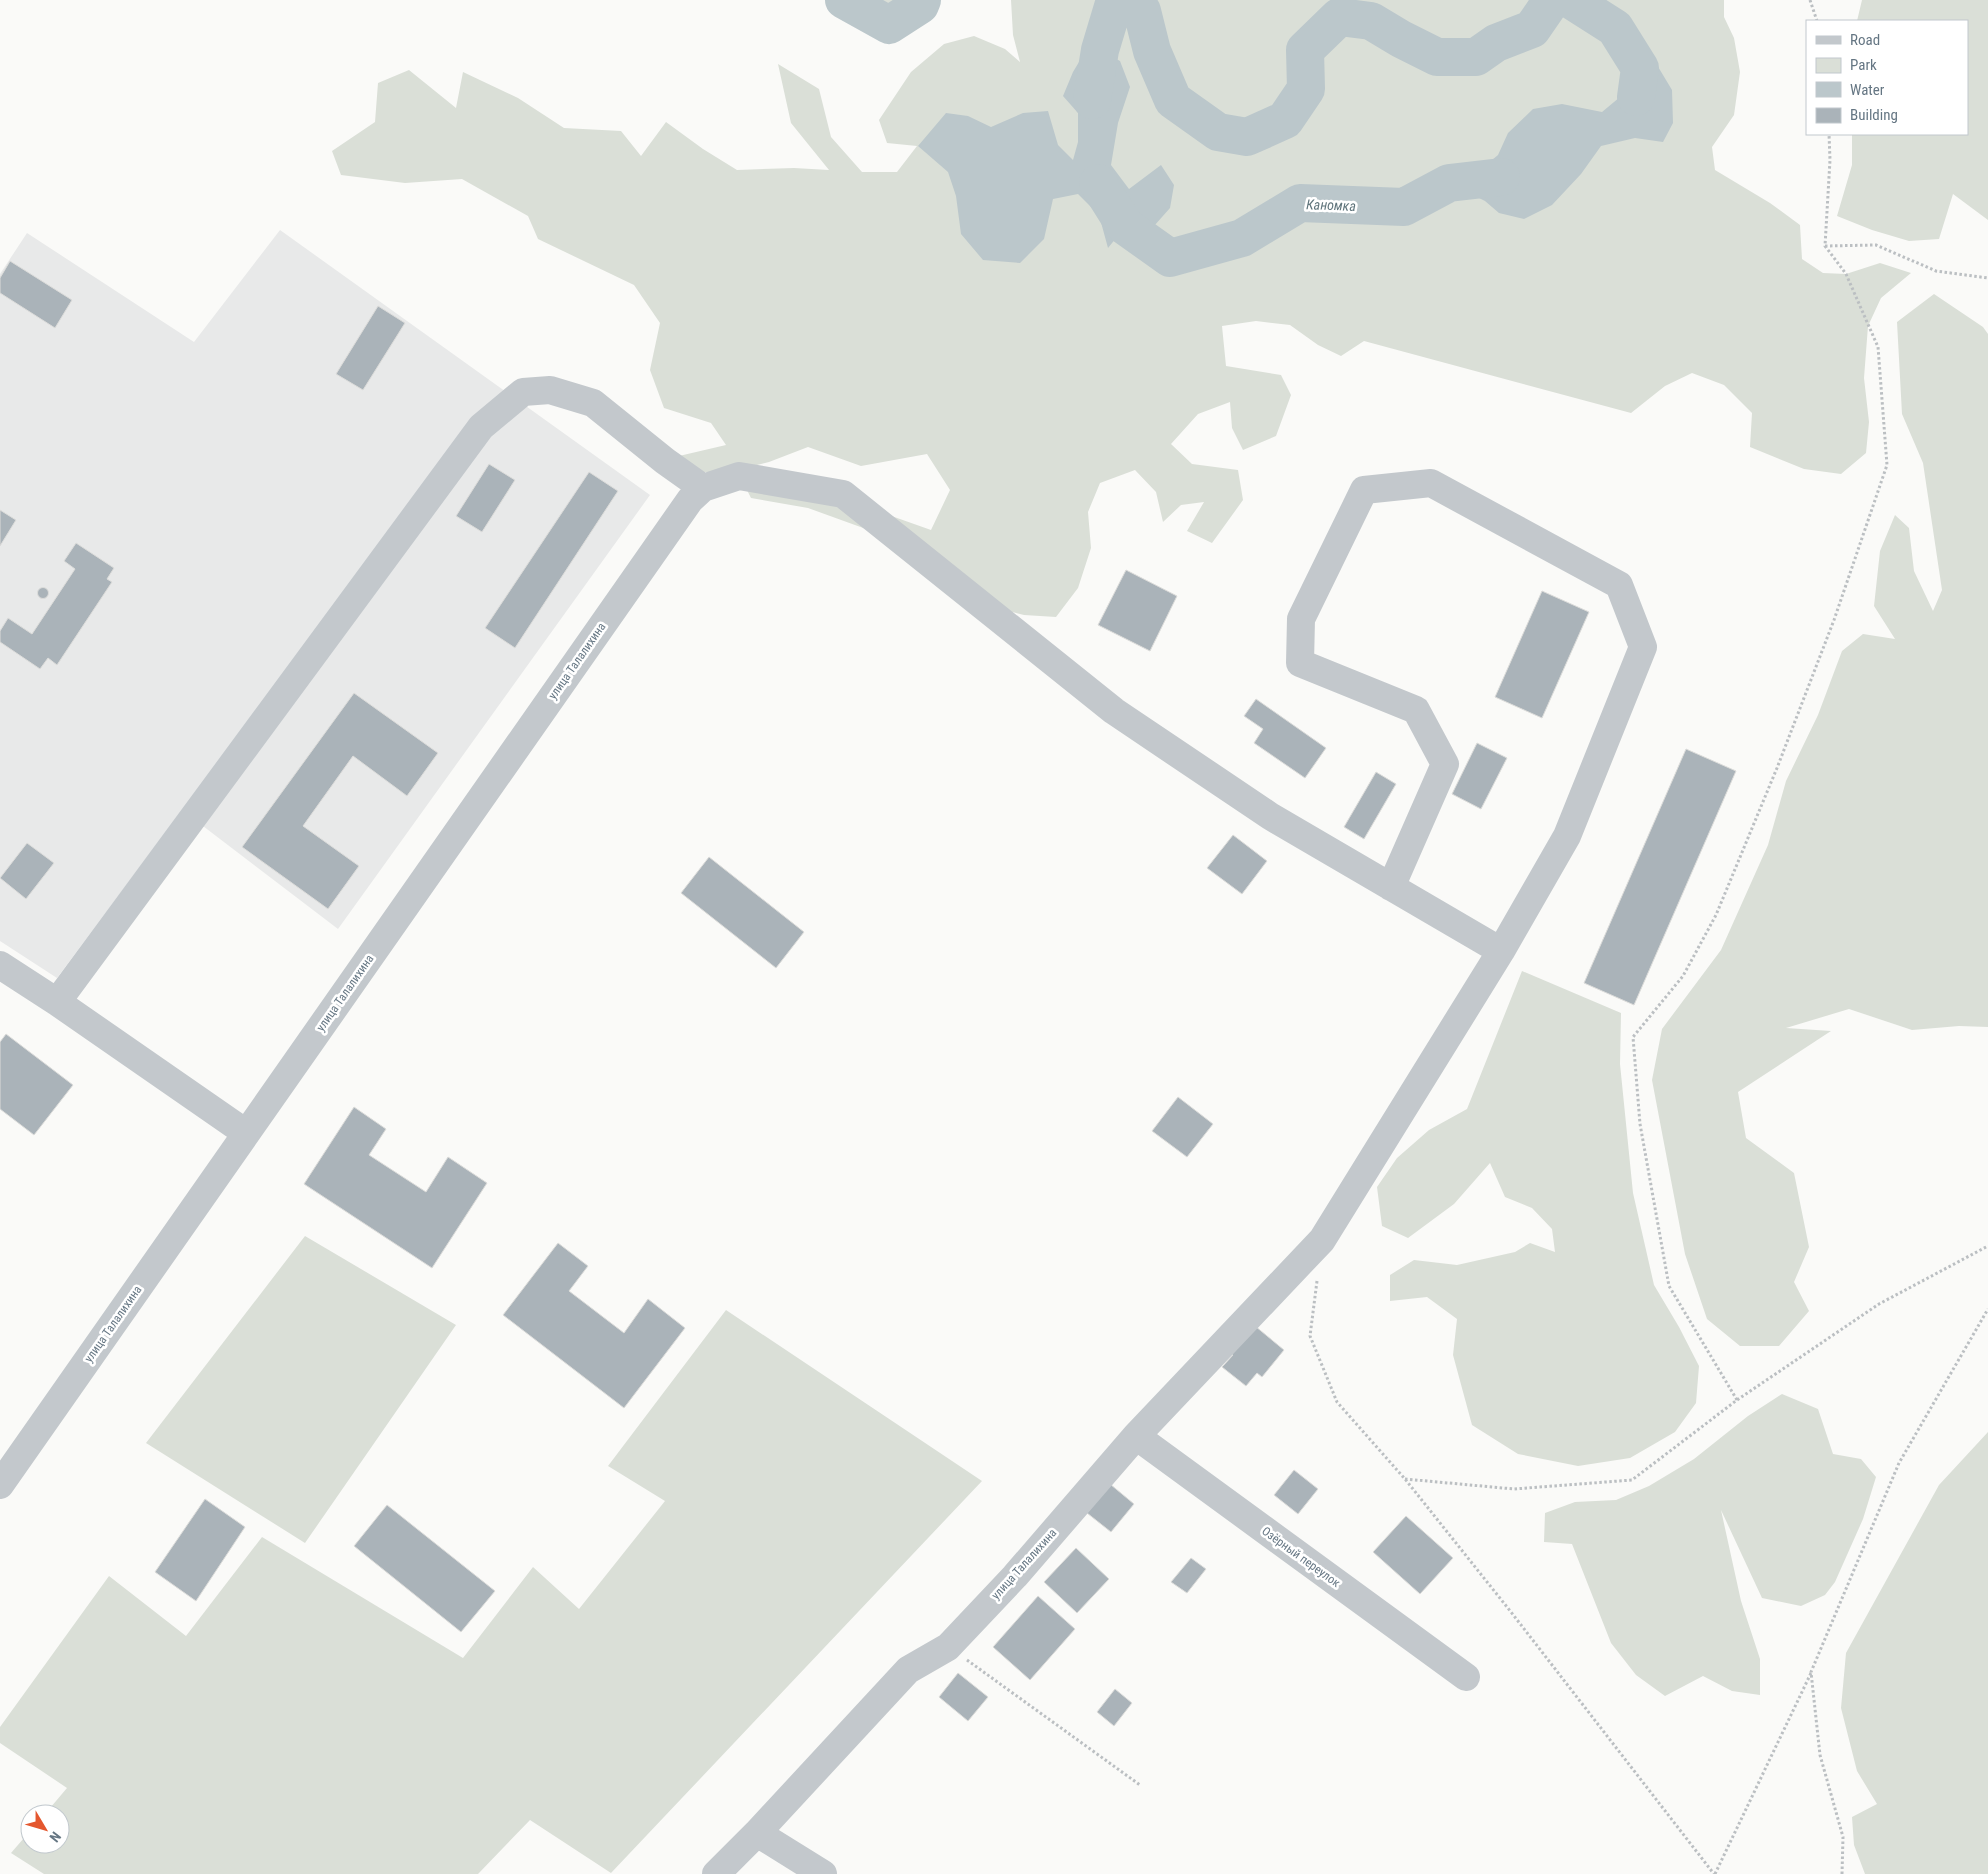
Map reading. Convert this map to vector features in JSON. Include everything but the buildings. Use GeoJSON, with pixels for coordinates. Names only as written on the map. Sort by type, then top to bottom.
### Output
{"type":"FeatureCollection","features":[{"type":"Feature","properties":{"kind":"street"},"geometry":{"type":"LineString","coordinates":[[58,1002],[481,427],[523,392],[550,390],[594,404],[665,461],[696,494],[739,476],[843,494],[1114,711],[1270,816],[1501,951]]}},
{"type":"Feature","properties":{"kind":"street","name":"улица Талалихина"},"geometry":{"type":"LineString","coordinates":[[716,1874],[758,1833],[908,1670],[948,1646],[1015,1576],[1136,1436],[1322,1240],[1501,951],[1567,836],[1643,647],[1619,585],[1431,483],[1364,490],[1301,619],[1300,664],[1416,710],[1445,764],[1391,887]]}},
{"type":"Feature","properties":{"kind":"street","name":"улица Талалихина"},"geometry":{"type":"LineString","coordinates":[[0,1485],[696,494]]}},
{"type":"Feature","properties":{"kind":"street"},"geometry":{"type":"LineString","coordinates":[[0,965],[58,1002],[246,1134]]}},
{"type":"Feature","properties":{"kind":"street","name":"Озёрный переулок"},"geometry":{"type":"LineString","coordinates":[[1136,1436],[1466,1677]]}},
{"type":"Feature","properties":{"kind":"street"},"geometry":{"type":"LineString","coordinates":[[758,1833],[823,1874]]}},
{"type":"Feature","properties":{"kind":"path"},"geometry":{"type":"LineString","coordinates":[[1810,0],[1817,20]]}},
{"type":"Feature","properties":{"kind":"path"},"geometry":{"type":"LineString","coordinates":[[1737,1400],[1668,1286],[1640,1124],[1634,1037],[1683,976],[1716,915],[1777,768],[1834,620],[1887,465],[1878,348],[1846,274],[1825,246],[1830,160],[1829,135]]}},
{"type":"Feature","properties":{"kind":"path"},"geometry":{"type":"LineString","coordinates":[[1825,246],[1876,245],[1936,271],[1988,278]]}},
{"type":"Feature","properties":{"kind":"path"},"geometry":{"type":"LineString","coordinates":[[1405,1479],[1514,1489],[1632,1480],[1737,1400],[1878,1304],[1988,1246]]}},
{"type":"Feature","properties":{"kind":"path"},"geometry":{"type":"LineString","coordinates":[[1317,1279],[1310,1336],[1337,1402],[1405,1479],[1511,1612],[1714,1874],[1811,1672],[1899,1464],[1988,1309]]}},
{"type":"Feature","properties":{"kind":"path"},"geometry":{"type":"LineString","coordinates":[[948,1646],[1140,1785]]}},
{"type":"Feature","properties":{"kind":"path"},"geometry":{"type":"LineString","coordinates":[[1811,1672],[1820,1755],[1842,1837],[1842,1874]]}},
{"type":"Feature","properties":{"kind":"shaded area"},"geometry":{"type":"Polygon","coordinates":[[[280,230],[650,495],[338,929],[182,810],[57,978],[0,941],[0,274],[27,233],[194,342],[280,230]]]}},
{"type":"Feature","properties":{"kind":"green space"},"geometry":{"type":"Polygon","coordinates":[[[844,0],[922,0],[920,5],[889,25],[844,0]]]}},
{"type":"Feature","properties":{"kind":"green space"},"geometry":{"type":"Polygon","coordinates":[[[1011,0],[1724,0],[1724,17],[1734,38],[1740,72],[1734,115],[1712,147],[1715,170],[1770,203],[1800,225],[1802,259],[1823,273],[1846,274],[1880,263],[1911,273],[1881,298],[1868,326],[1864,378],[1869,422],[1866,453],[1841,474],[1804,469],[1750,447],[1752,413],[1724,385],[1692,373],[1665,386],[1631,413],[1364,341],[1341,356],[1318,345],[1290,325],[1256,321],[1222,326],[1226,366],[1281,375],[1291,395],[1276,436],[1243,450],[1232,428],[1230,402],[1198,414],[1171,444],[1192,464],[1238,470],[1243,500],[1212,543],[1187,531],[1204,502],[1181,505],[1163,522],[1156,492],[1135,470],[1100,483],[1088,512],[1091,548],[1078,588],[1056,617],[1024,615],[986,605],[866,529],[808,508],[751,498],[745,486],[883,513],[931,530],[950,490],[927,454],[861,466],[808,447],[769,462],[729,472],[689,472],[679,456],[726,445],[711,423],[664,408],[650,370],[660,323],[634,285],[538,239],[528,216],[462,179],[405,183],[341,175],[332,151],[375,122],[378,83],[409,70],[456,108],[463,72],[518,98],[564,128],[621,131],[641,156],[666,122],[703,149],[737,170],[794,168],[829,170],[791,123],[778,64],[819,89],[831,137],[862,172],[897,172],[917,146],[887,143],[879,120],[911,72],[944,44],[974,36],[1005,49],[1020,62],[1013,35],[1011,0]]]}},
{"type":"Feature","properties":{"kind":"green space"},"geometry":{"type":"Polygon","coordinates":[[[1862,0],[1988,0],[1988,220],[1953,194],[1939,239],[1909,241],[1872,230],[1837,216],[1852,165],[1852,135],[1968,135],[1968,20],[1857,20],[1862,0]]]}},
{"type":"Feature","properties":{"kind":"green space"},"geometry":{"type":"Polygon","coordinates":[[[1934,294],[1983,327],[1988,334],[1988,1027],[1959,1026],[1912,1030],[1849,1009],[1786,1028],[1831,1031],[1738,1092],[1746,1138],[1794,1173],[1809,1247],[1794,1282],[1809,1311],[1779,1346],[1740,1346],[1707,1319],[1685,1254],[1652,1080],[1662,1029],[1721,950],[1768,845],[1786,781],[1818,715],[1842,651],[1863,634],[1895,639],[1874,606],[1880,551],[1895,515],[1909,528],[1914,571],[1933,611],[1942,590],[1923,463],[1902,414],[1897,322],[1934,294]]]}},
{"type":"Feature","properties":{"kind":"green space"},"geometry":{"type":"Polygon","coordinates":[[[1522,971],[1621,1013],[1620,1064],[1633,1193],[1654,1285],[1699,1366],[1696,1403],[1675,1432],[1630,1458],[1578,1466],[1518,1454],[1472,1425],[1453,1355],[1457,1319],[1427,1297],[1390,1301],[1390,1275],[1414,1260],[1457,1265],[1515,1252],[1530,1243],[1555,1252],[1552,1229],[1532,1208],[1505,1197],[1490,1163],[1454,1204],[1408,1238],[1382,1226],[1377,1187],[1397,1158],[1429,1130],[1467,1109],[1522,971]]]}},
{"type":"Feature","properties":{"kind":"green space"},"geometry":{"type":"Polygon","coordinates":[[[305,1236],[456,1325],[305,1543],[146,1443],[305,1236]]]}},
{"type":"Feature","properties":{"kind":"green space"},"geometry":{"type":"Polygon","coordinates":[[[726,1310],[982,1481],[611,1873],[530,1820],[478,1874],[44,1874],[11,1853],[20,1843],[20,1854],[70,1854],[70,1804],[53,1804],[67,1788],[0,1743],[0,1727],[109,1576],[186,1636],[262,1537],[463,1658],[533,1567],[579,1609],[665,1501],[608,1466],[726,1310]]]}},
{"type":"Feature","properties":{"kind":"green space"},"geometry":{"type":"Polygon","coordinates":[[[1782,1394],[1818,1409],[1833,1454],[1861,1459],[1876,1477],[1863,1519],[1835,1582],[1825,1595],[1801,1606],[1762,1598],[1721,1510],[1741,1601],[1760,1659],[1760,1695],[1732,1691],[1703,1676],[1665,1696],[1636,1675],[1611,1643],[1572,1544],[1544,1542],[1545,1513],[1575,1502],[1616,1500],[1649,1486],[1694,1459],[1748,1416],[1782,1394]]]}},
{"type":"Feature","properties":{"kind":"green space"},"geometry":{"type":"Polygon","coordinates":[[[1988,1432],[1988,1874],[1865,1874],[1854,1845],[1852,1817],[1877,1804],[1857,1771],[1841,1708],[1846,1653],[1939,1485],[1988,1432]]]}},
{"type":"Feature","properties":{"kind":"water"},"geometry":{"type":"Polygon","coordinates":[[[1628,49],[1654,60],[1672,90],[1673,123],[1663,142],[1635,138],[1601,146],[1581,174],[1552,205],[1524,219],[1499,213],[1485,201],[1449,183],[1479,171],[1498,155],[1508,133],[1533,109],[1562,104],[1602,112],[1620,97],[1628,71],[1628,49]]]}},
{"type":"Feature","properties":{"kind":"water"},"geometry":{"type":"Polygon","coordinates":[[[1100,50],[1120,61],[1130,87],[1118,123],[1111,165],[1129,189],[1161,165],[1174,185],[1170,208],[1154,226],[1125,227],[1108,248],[1099,215],[1078,194],[1053,199],[1044,239],[1020,263],[983,260],[961,234],[956,196],[948,172],[918,146],[946,113],[968,116],[991,127],[1023,113],[1048,111],[1058,145],[1073,160],[1078,142],[1078,113],[1063,96],[1073,72],[1085,52],[1100,50]]]}},
{"type":"Feature","properties":{"kind":"waterway","name":"Каномка"},"geometry":{"type":"LineString","coordinates":[[844,0],[889,25],[920,5],[922,0]]}},
{"type":"Feature","properties":{"kind":"waterway","name":"Каномка"},"geometry":{"type":"LineString","coordinates":[[1092,100],[1100,50],[1115,0]]}},
{"type":"Feature","properties":{"kind":"waterway","name":"Каномка"},"geometry":{"type":"LineString","coordinates":[[1130,0],[1142,11],[1152,51],[1173,100],[1218,132],[1247,137],[1285,120],[1306,89],[1305,50],[1339,17],[1371,21],[1437,57],[1476,57],[1496,43],[1532,29],[1552,0]]}},
{"type":"Feature","properties":{"kind":"waterway","name":"Каномка"},"geometry":{"type":"LineString","coordinates":[[1571,0],[1615,28],[1640,68],[1636,97]]}},
{"type":"Feature","properties":{"kind":"waterway","name":"Каномка"},"geometry":{"type":"LineString","coordinates":[[1098,183],[1125,226],[1170,258],[1242,238],[1300,203],[1404,207],[1449,183],[1501,177]]}}]}
